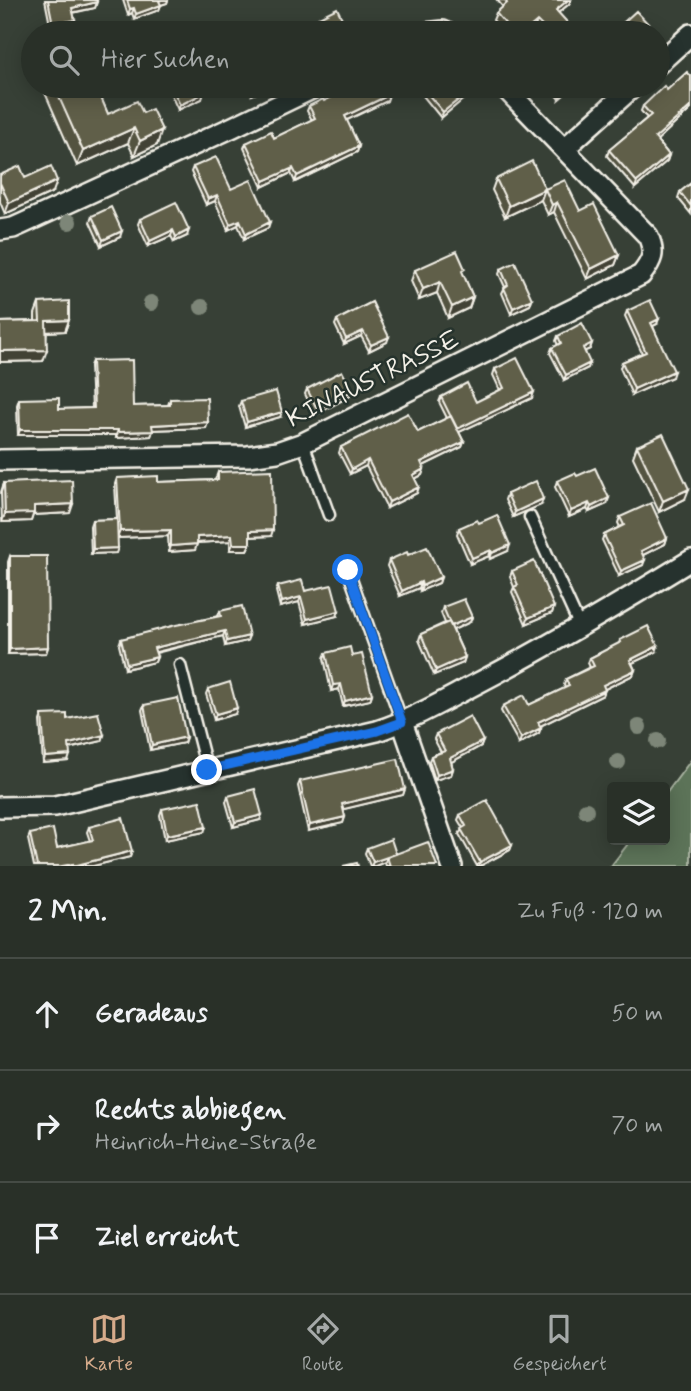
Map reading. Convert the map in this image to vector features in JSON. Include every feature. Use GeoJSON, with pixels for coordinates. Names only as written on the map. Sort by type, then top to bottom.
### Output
{"type":"FeatureCollection","features":[{"type":"Feature","properties":{"kind":"street"},"geometry":{"type":"LineString","coordinates":[[670,53],[691,34]]}},
{"type":"Feature","properties":{"kind":"street"},"geometry":{"type":"LineString","coordinates":[[0,230],[13,228],[293,98]]}},
{"type":"Feature","properties":{"kind":"street"},"geometry":{"type":"LineString","coordinates":[[515,98],[564,149],[621,98]]}},
{"type":"Feature","properties":{"kind":"street","name":"KINAUSTRASSE"},"geometry":{"type":"LineString","coordinates":[[0,460],[248,456],[278,452],[303,443],[641,275],[653,254],[648,236],[564,149]]}},
{"type":"Feature","properties":{"kind":"street"},"geometry":{"type":"LineString","coordinates":[[0,807],[55,806],[377,731],[402,722],[536,653],[691,560]]}},
{"type":"Feature","properties":{"kind":"street"},"geometry":{"type":"LineString","coordinates":[[402,722],[453,866]]}},
{"type":"Feature","properties":{"kind":"lane"},"geometry":{"type":"LineString","coordinates":[[303,443],[329,515]]}},
{"type":"Feature","properties":{"kind":"lane"},"geometry":{"type":"LineString","coordinates":[[530,517],[580,628]]}},
{"type":"Feature","properties":{"kind":"lane"},"geometry":{"type":"LineString","coordinates":[[348,570],[402,722]]}},
{"type":"Feature","properties":{"kind":"lane"},"geometry":{"type":"LineString","coordinates":[[180,665],[207,770]]}},
{"type":"Feature","properties":{"kind":"green space"},"geometry":{"type":"Polygon","coordinates":[[[691,760],[691,866],[611,866],[627,845],[670,845],[670,788],[691,760]]]}},
{"type":"Feature","properties":{"kind":"building"},"geometry":{"type":"Polygon","coordinates":[[[48,0],[97,0],[72,8],[75,20],[52,21],[48,0]]]}},
{"type":"Feature","properties":{"kind":"building"},"geometry":{"type":"Polygon","coordinates":[[[127,0],[161,0],[161,5],[136,14],[134,8],[130,9],[127,0]]]}},
{"type":"Feature","properties":{"kind":"building"},"geometry":{"type":"Polygon","coordinates":[[[505,0],[568,0],[556,10],[566,21],[503,21],[496,13],[507,3],[505,0]]]}},
{"type":"Feature","properties":{"kind":"building"},"geometry":{"type":"Polygon","coordinates":[[[337,8],[343,21],[321,21],[319,17],[337,8]]]}},
{"type":"Feature","properties":{"kind":"building"},"geometry":{"type":"Polygon","coordinates":[[[636,11],[645,21],[625,21],[636,11]]]}},
{"type":"Feature","properties":{"kind":"building"},"geometry":{"type":"Polygon","coordinates":[[[687,72],[691,76],[691,106],[655,138],[669,155],[637,182],[609,150],[651,115],[643,106],[651,98],[670,98],[670,87],[687,72]]]}},
{"type":"Feature","properties":{"kind":"building"},"geometry":{"type":"Polygon","coordinates":[[[59,98],[101,98],[108,114],[137,101],[143,113],[152,109],[162,130],[140,141],[134,128],[83,151],[59,98]]]}},
{"type":"Feature","properties":{"kind":"building"},"geometry":{"type":"Polygon","coordinates":[[[177,98],[194,98],[180,105],[177,98]]]}},
{"type":"Feature","properties":{"kind":"building"},"geometry":{"type":"Polygon","coordinates":[[[330,98],[383,98],[345,116],[359,146],[297,176],[293,168],[264,181],[246,143],[271,131],[274,138],[315,118],[309,106],[323,99],[324,101],[330,98]]]}},
{"type":"Feature","properties":{"kind":"building"},"geometry":{"type":"Polygon","coordinates":[[[431,98],[460,98],[443,112],[431,98]]]}},
{"type":"Feature","properties":{"kind":"building"},"geometry":{"type":"Polygon","coordinates":[[[216,157],[231,189],[251,180],[270,222],[246,234],[240,220],[230,224],[217,195],[208,199],[193,167],[216,157]]]}},
{"type":"Feature","properties":{"kind":"building"},"geometry":{"type":"Polygon","coordinates":[[[532,161],[545,189],[509,206],[496,179],[532,161]]]}},
{"type":"Feature","properties":{"kind":"building"},"geometry":{"type":"Polygon","coordinates":[[[20,166],[25,178],[51,166],[57,181],[9,203],[0,183],[0,175],[20,166]]]}},
{"type":"Feature","properties":{"kind":"building"},"geometry":{"type":"Polygon","coordinates":[[[565,180],[580,211],[594,204],[619,255],[591,269],[557,202],[552,205],[545,189],[565,180]]]}},
{"type":"Feature","properties":{"kind":"building"},"geometry":{"type":"Polygon","coordinates":[[[691,183],[691,206],[680,192],[691,183]]]}},
{"type":"Feature","properties":{"kind":"building"},"geometry":{"type":"Polygon","coordinates":[[[176,202],[189,230],[176,237],[173,230],[150,241],[140,219],[176,202]]]}},
{"type":"Feature","properties":{"kind":"building"},"geometry":{"type":"Polygon","coordinates":[[[111,207],[122,231],[103,240],[92,216],[111,207]]]}},
{"type":"Feature","properties":{"kind":"building"},"geometry":{"type":"Polygon","coordinates":[[[457,251],[473,297],[452,307],[440,282],[423,289],[415,270],[457,251]]]}},
{"type":"Feature","properties":{"kind":"building"},"geometry":{"type":"Polygon","coordinates":[[[515,262],[532,299],[513,308],[504,288],[508,285],[501,269],[515,262]]]}},
{"type":"Feature","properties":{"kind":"building"},"geometry":{"type":"Polygon","coordinates":[[[650,300],[659,319],[651,323],[674,371],[634,389],[622,362],[646,352],[627,311],[650,300]]]}},
{"type":"Feature","properties":{"kind":"building"},"geometry":{"type":"Polygon","coordinates":[[[69,301],[69,320],[46,321],[47,350],[0,351],[0,322],[40,321],[39,303],[69,301]]]}},
{"type":"Feature","properties":{"kind":"building"},"geometry":{"type":"Polygon","coordinates":[[[372,302],[389,337],[371,345],[363,331],[346,339],[337,320],[372,302]]]}},
{"type":"Feature","properties":{"kind":"building"},"geometry":{"type":"Polygon","coordinates":[[[582,323],[592,343],[583,348],[590,363],[566,375],[552,348],[561,343],[558,336],[582,323]]]}},
{"type":"Feature","properties":{"kind":"building"},"geometry":{"type":"Polygon","coordinates":[[[517,358],[534,392],[457,429],[441,397],[467,383],[476,402],[504,388],[495,369],[517,358]]]}},
{"type":"Feature","properties":{"kind":"building"},"geometry":{"type":"Polygon","coordinates":[[[132,360],[133,406],[170,405],[170,399],[207,398],[208,422],[152,425],[153,431],[20,430],[19,399],[59,398],[59,409],[94,408],[92,361],[132,360]]]}},
{"type":"Feature","properties":{"kind":"building"},"geometry":{"type":"Polygon","coordinates":[[[342,371],[352,391],[317,409],[307,389],[342,371]]]}},
{"type":"Feature","properties":{"kind":"building"},"geometry":{"type":"Polygon","coordinates":[[[276,391],[282,412],[247,422],[241,401],[276,391]]]}},
{"type":"Feature","properties":{"kind":"building"},"geometry":{"type":"Polygon","coordinates":[[[408,413],[418,432],[451,416],[464,442],[421,462],[424,469],[413,475],[419,487],[389,502],[368,460],[352,469],[341,447],[408,413]]]}},
{"type":"Feature","properties":{"kind":"building"},"geometry":{"type":"Polygon","coordinates":[[[663,434],[689,489],[663,501],[637,446],[663,434]]]}},
{"type":"Feature","properties":{"kind":"building"},"geometry":{"type":"Polygon","coordinates":[[[595,468],[609,498],[591,507],[589,503],[571,511],[557,481],[595,468]]]}},
{"type":"Feature","properties":{"kind":"building"},"geometry":{"type":"Polygon","coordinates":[[[272,470],[273,530],[250,531],[250,544],[233,544],[232,535],[197,537],[197,544],[171,546],[171,530],[120,531],[117,478],[158,476],[158,482],[218,480],[218,472],[272,470]]]}},
{"type":"Feature","properties":{"kind":"building"},"geometry":{"type":"Polygon","coordinates":[[[72,480],[73,504],[34,506],[34,513],[5,514],[4,483],[72,480]]]}},
{"type":"Feature","properties":{"kind":"building"},"geometry":{"type":"Polygon","coordinates":[[[536,481],[543,499],[515,512],[507,494],[536,481]]]}},
{"type":"Feature","properties":{"kind":"building"},"geometry":{"type":"Polygon","coordinates":[[[651,503],[667,538],[641,551],[645,560],[621,571],[604,535],[624,525],[620,517],[651,503]]]}},
{"type":"Feature","properties":{"kind":"building"},"geometry":{"type":"Polygon","coordinates":[[[497,515],[510,545],[472,558],[459,528],[497,515]]]}},
{"type":"Feature","properties":{"kind":"building"},"geometry":{"type":"Polygon","coordinates":[[[117,519],[118,548],[93,549],[92,520],[117,519]]]}},
{"type":"Feature","properties":{"kind":"building"},"geometry":{"type":"Polygon","coordinates":[[[427,547],[441,577],[402,591],[389,560],[427,547]]]}},
{"type":"Feature","properties":{"kind":"building"},"geometry":{"type":"Polygon","coordinates":[[[10,556],[47,556],[48,647],[10,649],[10,556]]]}},
{"type":"Feature","properties":{"kind":"building"},"geometry":{"type":"Polygon","coordinates":[[[534,561],[554,607],[528,618],[514,587],[518,585],[512,571],[534,561]]]}},
{"type":"Feature","properties":{"kind":"building"},"geometry":{"type":"Polygon","coordinates":[[[302,580],[305,591],[332,585],[339,611],[307,619],[301,597],[282,602],[278,586],[302,580]]]}},
{"type":"Feature","properties":{"kind":"building"},"geometry":{"type":"Polygon","coordinates":[[[464,599],[472,617],[451,626],[443,607],[464,599]]]}},
{"type":"Feature","properties":{"kind":"building"},"geometry":{"type":"Polygon","coordinates":[[[242,606],[249,636],[227,641],[225,631],[154,648],[157,657],[127,664],[121,639],[221,616],[220,611],[242,606]]]}},
{"type":"Feature","properties":{"kind":"building"},"geometry":{"type":"Polygon","coordinates":[[[449,622],[465,657],[436,670],[421,634],[449,622]]]}},
{"type":"Feature","properties":{"kind":"building"},"geometry":{"type":"Polygon","coordinates":[[[648,626],[658,646],[630,660],[635,670],[603,685],[605,690],[538,722],[541,728],[521,738],[503,706],[524,695],[529,705],[569,686],[566,679],[594,666],[590,658],[648,626]]]}},
{"type":"Feature","properties":{"kind":"building"},"geometry":{"type":"Polygon","coordinates":[[[350,647],[352,656],[362,654],[372,694],[345,701],[341,684],[333,685],[326,653],[350,647]]]}},
{"type":"Feature","properties":{"kind":"building"},"geometry":{"type":"Polygon","coordinates":[[[230,682],[237,708],[216,714],[208,689],[230,682]]]}},
{"type":"Feature","properties":{"kind":"building"},"geometry":{"type":"Polygon","coordinates":[[[178,698],[186,737],[152,745],[144,705],[178,698]]]}},
{"type":"Feature","properties":{"kind":"building"},"geometry":{"type":"Polygon","coordinates":[[[98,713],[104,735],[69,744],[70,755],[45,757],[42,715],[67,714],[67,719],[98,713]]]}},
{"type":"Feature","properties":{"kind":"building"},"geometry":{"type":"Polygon","coordinates":[[[470,716],[483,741],[450,758],[453,769],[437,775],[431,756],[445,751],[436,734],[470,716]]]}},
{"type":"Feature","properties":{"kind":"building"},"geometry":{"type":"Polygon","coordinates":[[[398,759],[405,789],[342,804],[345,817],[310,825],[300,781],[398,759]]]}},
{"type":"Feature","properties":{"kind":"building"},"geometry":{"type":"Polygon","coordinates":[[[255,789],[262,815],[235,822],[228,796],[255,789]]]}},
{"type":"Feature","properties":{"kind":"building"},"geometry":{"type":"Polygon","coordinates":[[[487,800],[512,845],[480,862],[461,829],[466,826],[460,815],[487,800]]]}},
{"type":"Feature","properties":{"kind":"building"},"geometry":{"type":"Polygon","coordinates":[[[200,801],[206,827],[167,835],[162,809],[200,801]]]}},
{"type":"Feature","properties":{"kind":"building"},"geometry":{"type":"Polygon","coordinates":[[[123,818],[132,851],[73,866],[37,866],[30,834],[53,829],[57,848],[93,840],[89,827],[123,818]]]}},
{"type":"Feature","properties":{"kind":"building"},"geometry":{"type":"Polygon","coordinates":[[[391,839],[396,854],[373,862],[367,848],[391,839]]]}},
{"type":"Feature","properties":{"kind":"building"},"geometry":{"type":"Polygon","coordinates":[[[428,842],[437,866],[390,866],[387,857],[428,842]]]}},
{"type":"Feature","properties":{"kind":"route"},"geometry":{"type":"LineString","coordinates":[[207,770],[377,731],[402,722],[348,570]]}}]}
